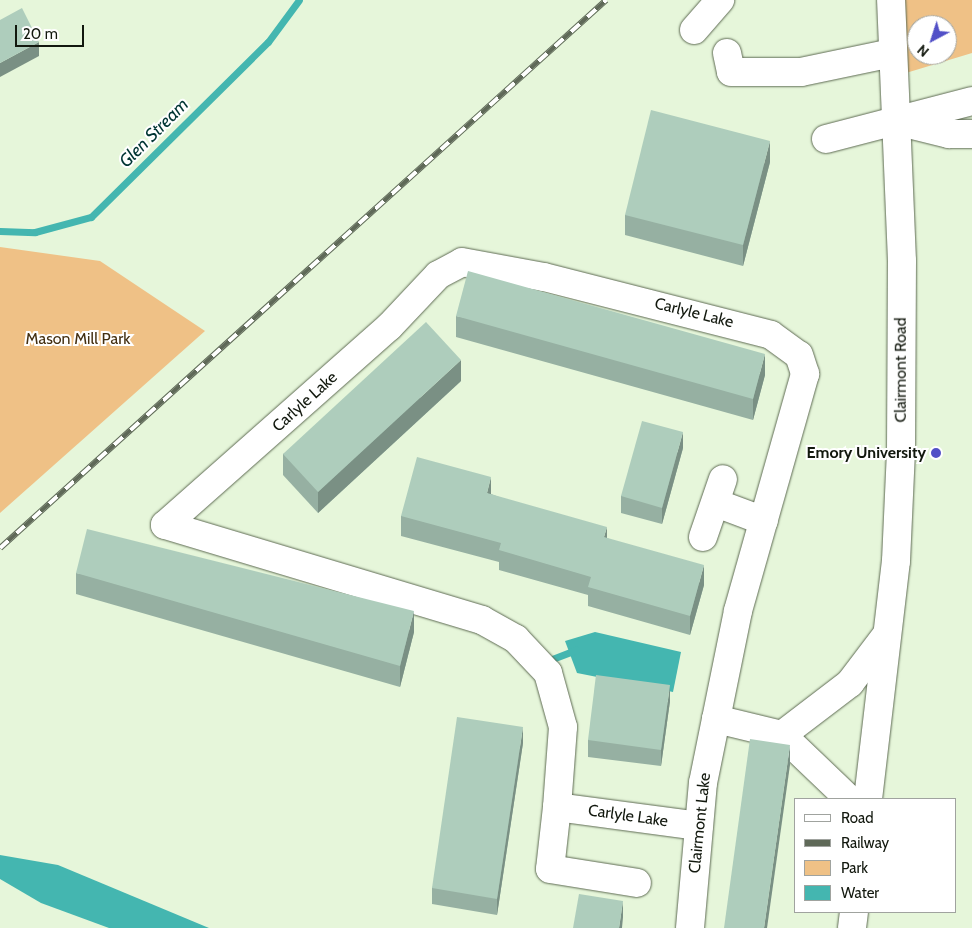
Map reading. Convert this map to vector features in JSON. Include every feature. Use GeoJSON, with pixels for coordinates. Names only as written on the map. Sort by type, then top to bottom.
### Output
{"type":"FeatureCollection","features":[{"type":"Feature","properties":{"kind":"street"},"geometry":{"type":"LineString","coordinates":[[694,30],[720,0]]}},
{"type":"Feature","properties":{"kind":"street","name":"Clairmont Road"},"geometry":{"type":"LineString","coordinates":[[868,798],[889,630],[901,443],[902,260],[891,0]]}},
{"type":"Feature","properties":{"kind":"street"},"geometry":{"type":"LineString","coordinates":[[727,52],[732,72],[818,58],[892,52]]}},
{"type":"Feature","properties":{"kind":"street"},"geometry":{"type":"LineString","coordinates":[[826,139],[972,100]]}},
{"type":"Feature","properties":{"kind":"street"},"geometry":{"type":"LineString","coordinates":[[896,121],[949,134],[972,134]]}},
{"type":"Feature","properties":{"kind":"street","name":"Carlyle Lake"},"geometry":{"type":"LineString","coordinates":[[637,883],[550,869],[563,727],[548,673],[516,639],[482,620],[166,525],[389,327],[438,275],[462,262],[722,319],[786,342],[799,354],[805,374],[738,611],[716,719]]}},
{"type":"Feature","properties":{"kind":"street"},"geometry":{"type":"LineString","coordinates":[[703,537],[719,491],[764,521]]}},
{"type":"Feature","properties":{"kind":"street"},"geometry":{"type":"LineString","coordinates":[[782,735],[850,683],[889,630]]}},
{"type":"Feature","properties":{"kind":"street"},"geometry":{"type":"LineString","coordinates":[[716,719],[782,735],[848,798]]}},
{"type":"Feature","properties":{"kind":"street","name":"Clairmont Lake"},"geometry":{"type":"LineString","coordinates":[[690,928],[699,826],[716,719]]}},
{"type":"Feature","properties":{"kind":"street","name":"Carlyle Lake"},"geometry":{"type":"LineString","coordinates":[[557,807],[699,826]]}},
{"type":"Feature","properties":{"kind":"street"},"geometry":{"type":"LineString","coordinates":[[852,928],[854,913]]}},
{"type":"Feature","properties":{"kind":"green space"},"geometry":{"type":"Polygon","coordinates":[[[893,0],[972,0],[972,53],[957,58],[957,15],[907,15],[907,65],[932,65],[896,76],[893,0]]]}},
{"type":"Feature","properties":{"kind":"green space","name":"Mason Mill Park"},"geometry":{"type":"Polygon","coordinates":[[[0,247],[100,261],[205,331],[0,513],[0,247]]]}},
{"type":"Feature","properties":{"kind":"water"},"geometry":{"type":"Polygon","coordinates":[[[595,632],[681,652],[673,692],[577,673],[565,641],[595,632]]]}},
{"type":"Feature","properties":{"kind":"water"},"geometry":{"type":"Polygon","coordinates":[[[0,855],[58,865],[209,928],[109,928],[41,903],[0,879],[0,855]]]}},
{"type":"Feature","properties":{"kind":"building"},"geometry":{"type":"Polygon","coordinates":[[[22,8],[39,42],[0,63],[0,20],[22,8]]]}},
{"type":"Feature","properties":{"kind":"building"},"geometry":{"type":"Polygon","coordinates":[[[651,110],[770,141],[743,245],[625,215],[651,110]]]}},
{"type":"Feature","properties":{"kind":"building"},"geometry":{"type":"Polygon","coordinates":[[[468,271],[765,354],[753,399],[456,316],[468,271]]]}},
{"type":"Feature","properties":{"kind":"building"},"geometry":{"type":"Polygon","coordinates":[[[426,322],[461,360],[318,492],[283,454],[426,322]]]}},
{"type":"Feature","properties":{"kind":"building"},"geometry":{"type":"Polygon","coordinates":[[[642,421],[683,432],[662,508],[621,496],[642,421]]]}},
{"type":"Feature","properties":{"kind":"building"},"geometry":{"type":"Polygon","coordinates":[[[417,457],[491,477],[487,493],[607,527],[604,537],[704,565],[690,616],[588,587],[591,577],[499,550],[501,543],[401,516],[417,457]]]}},
{"type":"Feature","properties":{"kind":"building"},"geometry":{"type":"Polygon","coordinates":[[[87,529],[414,611],[400,666],[76,573],[87,529]]]}},
{"type":"Feature","properties":{"kind":"building"},"geometry":{"type":"Polygon","coordinates":[[[596,675],[670,685],[661,750],[588,740],[596,675]]]}},
{"type":"Feature","properties":{"kind":"building"},"geometry":{"type":"Polygon","coordinates":[[[457,717],[523,727],[497,899],[432,888],[457,717]]]}},
{"type":"Feature","properties":{"kind":"building"},"geometry":{"type":"Polygon","coordinates":[[[750,739],[790,745],[764,928],[724,928],[750,739]]]}},
{"type":"Feature","properties":{"kind":"building"},"geometry":{"type":"Polygon","coordinates":[[[579,894],[623,901],[619,928],[573,928],[579,894]]]}},
{"type":"Feature","properties":{"kind":"waterway","name":"Glen Stream"},"geometry":{"type":"LineString","coordinates":[[0,231],[35,232],[91,217],[268,42],[299,0]]}},
{"type":"Feature","properties":{"kind":"waterway"},"geometry":{"type":"LineString","coordinates":[[547,661],[576,650]]}},
{"type":"Feature","properties":{"kind":"railway"},"geometry":{"type":"LineString","coordinates":[[0,548],[606,0]]}},
{"type":"Feature","properties":{"kind":"place","name":"Emory University"},"geometry":{"type":"Point","coordinates":[936,453]}}]}
